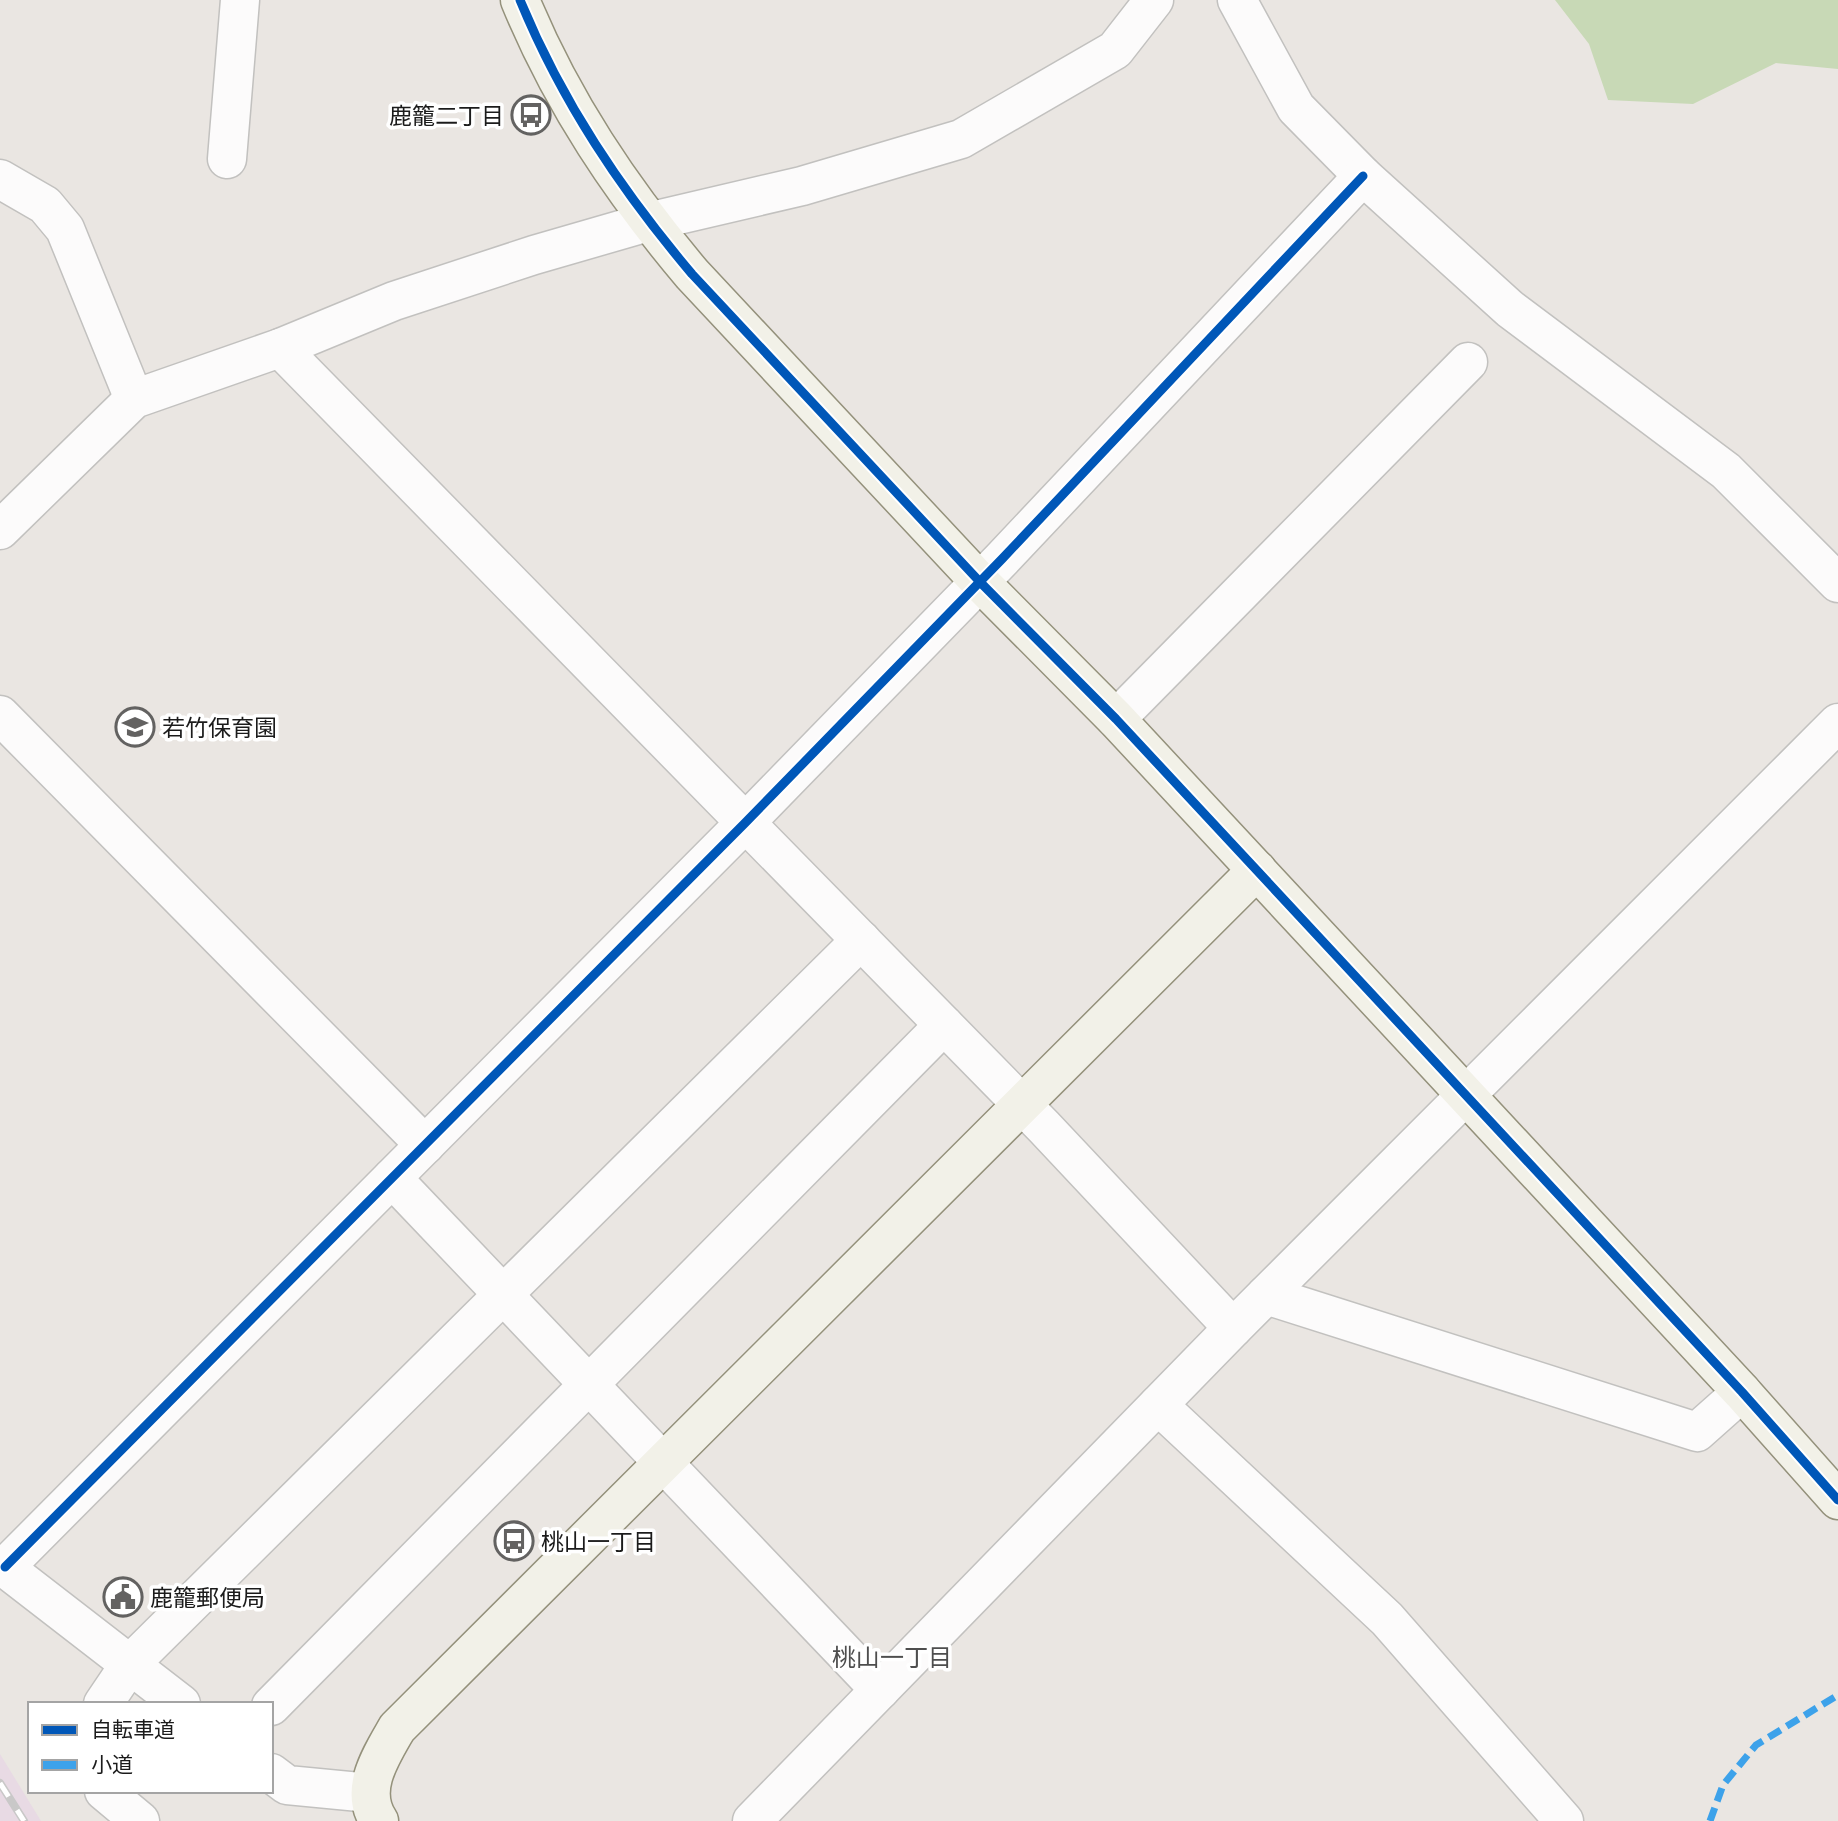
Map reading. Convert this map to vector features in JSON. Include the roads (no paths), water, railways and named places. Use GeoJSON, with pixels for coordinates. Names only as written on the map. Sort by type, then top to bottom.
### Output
{"type":"FeatureCollection","features":[{"type":"Feature","properties":{"kind":"street"},"geometry":{"type":"LineString","coordinates":[[227,159],[240,0]]}},
{"type":"Feature","properties":{"kind":"street"},"geometry":{"type":"LineString","coordinates":[[520,0],[572,109],[599,153],[648,222],[692,274],[980,582],[1116,719],[1742,1392],[1838,1500]]}},
{"type":"Feature","properties":{"kind":"street"},"geometry":{"type":"LineString","coordinates":[[0,530],[134,398],[280,348],[394,301],[648,222],[802,186],[961,139],[1115,50],[1154,0]]}},
{"type":"Feature","properties":{"kind":"street"},"geometry":{"type":"LineString","coordinates":[[1237,0],[1296,108],[1363,176],[1510,309],[1726,471],[1838,583]]}},
{"type":"Feature","properties":{"kind":"street"},"geometry":{"type":"LineString","coordinates":[[178,1702],[2,1565],[392,1178],[745,822],[980,582],[1363,176]]}},
{"type":"Feature","properties":{"kind":"street"},"geometry":{"type":"LineString","coordinates":[[0,179],[45,205],[65,229],[134,398]]}},
{"type":"Feature","properties":{"kind":"street"},"geometry":{"type":"LineString","coordinates":[[280,348],[1022,1105],[1233,1328]]}},
{"type":"Feature","properties":{"kind":"street"},"geometry":{"type":"LineString","coordinates":[[1116,719],[1468,362]]}},
{"type":"Feature","properties":{"kind":"street"},"geometry":{"type":"LineString","coordinates":[[0,715],[425,1144]]}},
{"type":"Feature","properties":{"kind":"street"},"geometry":{"type":"LineString","coordinates":[[752,1821],[1233,1328],[1838,723]]}},
{"type":"Feature","properties":{"kind":"street"},"geometry":{"type":"LineString","coordinates":[[273,1774],[287,1785],[374,1807],[376,1765],[397,1728],[1257,870]]}},
{"type":"Feature","properties":{"kind":"street"},"geometry":{"type":"LineString","coordinates":[[104,1702],[130,1664],[861,940]]}},
{"type":"Feature","properties":{"kind":"street"},"geometry":{"type":"LineString","coordinates":[[273,1704],[944,1025]]}},
{"type":"Feature","properties":{"kind":"street"},"geometry":{"type":"LineString","coordinates":[[392,1178],[505,1293],[662,1464],[880,1690]]}},
{"type":"Feature","properties":{"kind":"street"},"geometry":{"type":"LineString","coordinates":[[1266,1295],[1697,1432],[1742,1392]]}},
{"type":"Feature","properties":{"kind":"street"},"geometry":{"type":"LineString","coordinates":[[1158,1405],[1387,1619],[1564,1821]]}},
{"type":"Feature","properties":{"kind":"street"},"geometry":{"type":"LineString","coordinates":[[106,1793],[140,1821]]}},
{"type":"Feature","properties":{"kind":"railway"},"geometry":{"type":"LineString","coordinates":[[0,1783],[24,1821]]}},
{"type":"Feature","properties":{"kind":"place","name":"鹿籠二丁目"},"geometry":{"type":"Point","coordinates":[531,115]}},
{"type":"Feature","properties":{"kind":"place","name":"若竹保育園"},"geometry":{"type":"Point","coordinates":[135,727]}},
{"type":"Feature","properties":{"kind":"place","name":"桃山一丁目"},"geometry":{"type":"Point","coordinates":[514,1541]}},
{"type":"Feature","properties":{"kind":"place","name":"鹿籠郵便局"},"geometry":{"type":"Point","coordinates":[123,1597]}},
{"type":"Feature","properties":{"kind":"district","name":"桃山一丁目"},"geometry":{"type":"Point","coordinates":[892,1656]}}]}
